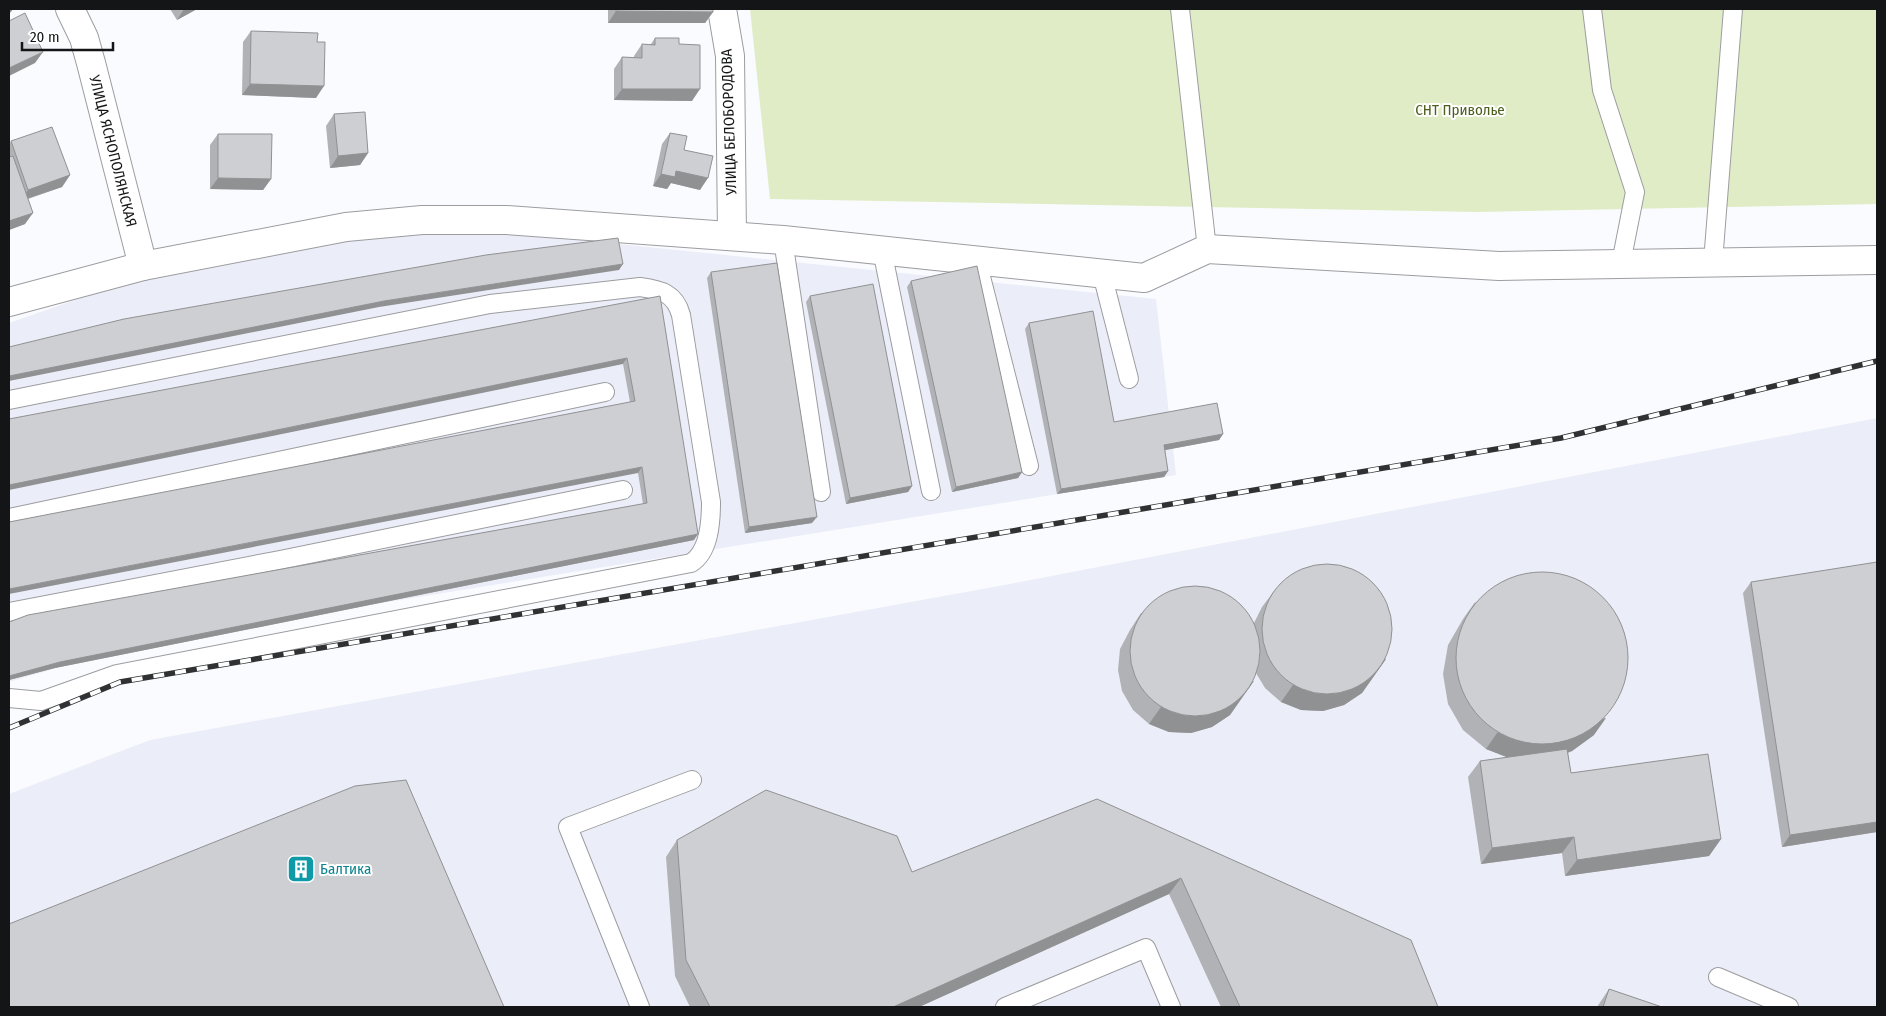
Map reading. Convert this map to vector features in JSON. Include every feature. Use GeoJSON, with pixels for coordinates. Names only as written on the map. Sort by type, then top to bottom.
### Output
{"type":"FeatureCollection","features":[{"type":"Feature","properties":{"kind":"street","name":"УЛИЦА ЯСНОПОЛЯНСКАЯ"},"geometry":{"type":"LineString","coordinates":[[70,9],[84,38],[143,266]]}},
{"type":"Feature","properties":{"kind":"street","name":"УЛИЦА БЕЛОБОРОДОВА"},"geometry":{"type":"LineString","coordinates":[[722,9],[730,56],[732,236]]}},
{"type":"Feature","properties":{"kind":"street"},"geometry":{"type":"LineString","coordinates":[[9,302],[143,266],[346,227],[422,220],[506,220],[783,240],[1144,278],[1207,249],[1499,266],[1877,260]]}},
{"type":"Feature","properties":{"kind":"lane"},"geometry":{"type":"LineString","coordinates":[[1180,9],[1207,249]]}},
{"type":"Feature","properties":{"kind":"lane"},"geometry":{"type":"LineString","coordinates":[[1592,9],[1602,90],[1635,192],[1620,263]]}},
{"type":"Feature","properties":{"kind":"lane"},"geometry":{"type":"LineString","coordinates":[[1714,262],[1733,9]]}},
{"type":"Feature","properties":{"kind":"lane"},"geometry":{"type":"LineString","coordinates":[[783,240],[821,492]]}},
{"type":"Feature","properties":{"kind":"lane"},"geometry":{"type":"LineString","coordinates":[[882,250],[931,491]]}},
{"type":"Feature","properties":{"kind":"lane"},"geometry":{"type":"LineString","coordinates":[[976,261],[1029,466]]}},
{"type":"Feature","properties":{"kind":"lane"},"geometry":{"type":"LineString","coordinates":[[1102,274],[1129,379]]}},
{"type":"Feature","properties":{"kind":"lane"},"geometry":{"type":"LineString","coordinates":[[9,400],[490,304],[640,287],[658,290],[673,298],[681,315],[711,502],[710,524],[702,551],[699,558],[690,563],[117,674],[42,701],[9,698]]}},
{"type":"Feature","properties":{"kind":"lane"},"geometry":{"type":"LineString","coordinates":[[9,518],[605,392]]}},
{"type":"Feature","properties":{"kind":"lane"},"geometry":{"type":"LineString","coordinates":[[9,612],[623,490]]}},
{"type":"Feature","properties":{"kind":"lane"},"geometry":{"type":"LineString","coordinates":[[640,1007],[568,827],[692,780]]}},
{"type":"Feature","properties":{"kind":"lane"},"geometry":{"type":"LineString","coordinates":[[1005,1007],[1146,948],[1171,1007]]}},
{"type":"Feature","properties":{"kind":"lane"},"geometry":{"type":"LineString","coordinates":[[1718,977],[1789,1007]]}},
{"type":"Feature","properties":{"kind":"shaded area"},"geometry":{"type":"Polygon","coordinates":[[[511,233],[1156,299],[1176,475],[151,640],[9,682],[9,323],[152,273],[367,236],[511,233]]]}},
{"type":"Feature","properties":{"kind":"shaded area"},"geometry":{"type":"Polygon","coordinates":[[[1877,418],[1877,1007],[9,1007],[9,794],[150,740],[1010,584],[1877,418]]]}},
{"type":"Feature","properties":{"kind":"green space","name":"СНТ Приволье"},"geometry":{"type":"Polygon","coordinates":[[[750,9],[1877,9],[1877,204],[1478,212],[770,199],[750,9]]]}},
{"type":"Feature","properties":{"kind":"building"},"geometry":{"type":"Polygon","coordinates":[[[616,9],[713,9],[713,12],[616,11],[616,9]]]}},
{"type":"Feature","properties":{"kind":"building"},"geometry":{"type":"Polygon","coordinates":[[[25,13],[43,52],[9,68],[9,21],[25,13]]]}},
{"type":"Feature","properties":{"kind":"building"},"geometry":{"type":"Polygon","coordinates":[[[251,31],[318,33],[317,42],[325,42],[324,86],[250,84],[251,31]]]}},
{"type":"Feature","properties":{"kind":"building"},"geometry":{"type":"Polygon","coordinates":[[[655,38],[679,38],[679,44],[700,45],[700,89],[622,89],[622,57],[642,58],[642,44],[655,45],[655,38]]]}},
{"type":"Feature","properties":{"kind":"building"},"geometry":{"type":"Polygon","coordinates":[[[365,112],[368,153],[338,156],[334,114],[365,112]]]}},
{"type":"Feature","properties":{"kind":"building"},"geometry":{"type":"Polygon","coordinates":[[[52,127],[70,175],[28,190],[11,141],[52,127]]]}},
{"type":"Feature","properties":{"kind":"building"},"geometry":{"type":"Polygon","coordinates":[[[670,133],[687,136],[684,150],[713,156],[708,178],[676,171],[675,177],[661,174],[670,133]]]}},
{"type":"Feature","properties":{"kind":"building"},"geometry":{"type":"Polygon","coordinates":[[[218,134],[272,134],[271,179],[218,178],[218,134]]]}},
{"type":"Feature","properties":{"kind":"building"},"geometry":{"type":"Polygon","coordinates":[[[13,156],[33,213],[9,221],[9,157],[13,156]]]}},
{"type":"Feature","properties":{"kind":"building"},"geometry":{"type":"Polygon","coordinates":[[[618,238],[623,264],[384,301],[9,376],[9,347],[124,319],[486,255],[618,238]]]}},
{"type":"Feature","properties":{"kind":"building"},"geometry":{"type":"Polygon","coordinates":[[[777,263],[817,517],[749,527],[711,272],[777,263]]]}},
{"type":"Feature","properties":{"kind":"building"},"geometry":{"type":"Polygon","coordinates":[[[977,266],[1022,472],[956,487],[911,281],[977,266]]]}},
{"type":"Feature","properties":{"kind":"building"},"geometry":{"type":"Polygon","coordinates":[[[873,284],[912,486],[850,498],[810,296],[873,284]]]}},
{"type":"Feature","properties":{"kind":"building"},"geometry":{"type":"Polygon","coordinates":[[[660,296],[698,534],[60,662],[9,676],[9,622],[28,615],[647,503],[642,467],[9,589],[9,522],[635,401],[627,358],[9,485],[9,419],[660,296]]]}},
{"type":"Feature","properties":{"kind":"building"},"geometry":{"type":"Polygon","coordinates":[[[1093,311],[1114,422],[1217,403],[1223,434],[1164,445],[1168,471],[1061,489],[1029,323],[1093,311]]]}},
{"type":"Feature","properties":{"kind":"building"},"geometry":{"type":"Polygon","coordinates":[[[1877,562],[1877,822],[1790,835],[1751,582],[1877,562]]]}},
{"type":"Feature","properties":{"kind":"building"},"geometry":{"type":"Polygon","coordinates":[[[1327,564],[1340,565],[1352,569],[1373,583],[1387,604],[1391,616],[1391,642],[1387,654],[1373,675],[1352,689],[1340,693],[1327,694],[1314,693],[1302,689],[1281,675],[1267,654],[1263,642],[1262,629],[1263,616],[1267,604],[1281,583],[1302,569],[1314,565],[1327,564]]]}},
{"type":"Feature","properties":{"kind":"building"},"geometry":{"type":"Polygon","coordinates":[[[1550,572],[1567,575],[1583,582],[1597,591],[1609,603],[1625,633],[1628,658],[1627,675],[1622,691],[1609,713],[1597,725],[1567,741],[1534,744],[1517,741],[1501,734],[1487,725],[1475,713],[1459,683],[1456,650],[1459,633],[1466,617],[1475,603],[1487,591],[1517,575],[1550,572]]]}},
{"type":"Feature","properties":{"kind":"building"},"geometry":{"type":"Polygon","coordinates":[[[1195,586],[1208,587],[1220,591],[1241,605],[1255,626],[1259,638],[1259,664],[1255,676],[1241,697],[1220,711],[1208,715],[1195,716],[1182,715],[1170,711],[1149,697],[1135,676],[1131,664],[1130,651],[1131,638],[1135,626],[1149,605],[1170,591],[1182,587],[1195,586]]]}},
{"type":"Feature","properties":{"kind":"building"},"geometry":{"type":"Polygon","coordinates":[[[1567,749],[1571,773],[1708,754],[1721,839],[1577,860],[1574,837],[1492,848],[1480,761],[1567,749]]]}},
{"type":"Feature","properties":{"kind":"building","name":"Балтика"},"geometry":{"type":"Polygon","coordinates":[[[406,780],[504,1007],[9,1007],[9,924],[355,786],[406,780]]]}},
{"type":"Feature","properties":{"kind":"building"},"geometry":{"type":"Polygon","coordinates":[[[766,790],[897,836],[912,872],[1097,799],[1411,940],[1438,1007],[1240,1007],[1181,878],[893,1007],[710,1007],[686,960],[677,840],[766,790]]]}},
{"type":"Feature","properties":{"kind":"building"},"geometry":{"type":"Polygon","coordinates":[[[1609,989],[1662,1007],[1603,1007],[1609,989]]]}},
{"type":"Feature","properties":{"kind":"railway"},"geometry":{"type":"LineString","coordinates":[[9,728],[120,682],[1561,438],[1877,361]]}},
{"type":"Feature","properties":{"kind":"place","name":"Балтика"},"geometry":{"type":"Point","coordinates":[301,869]}}]}
